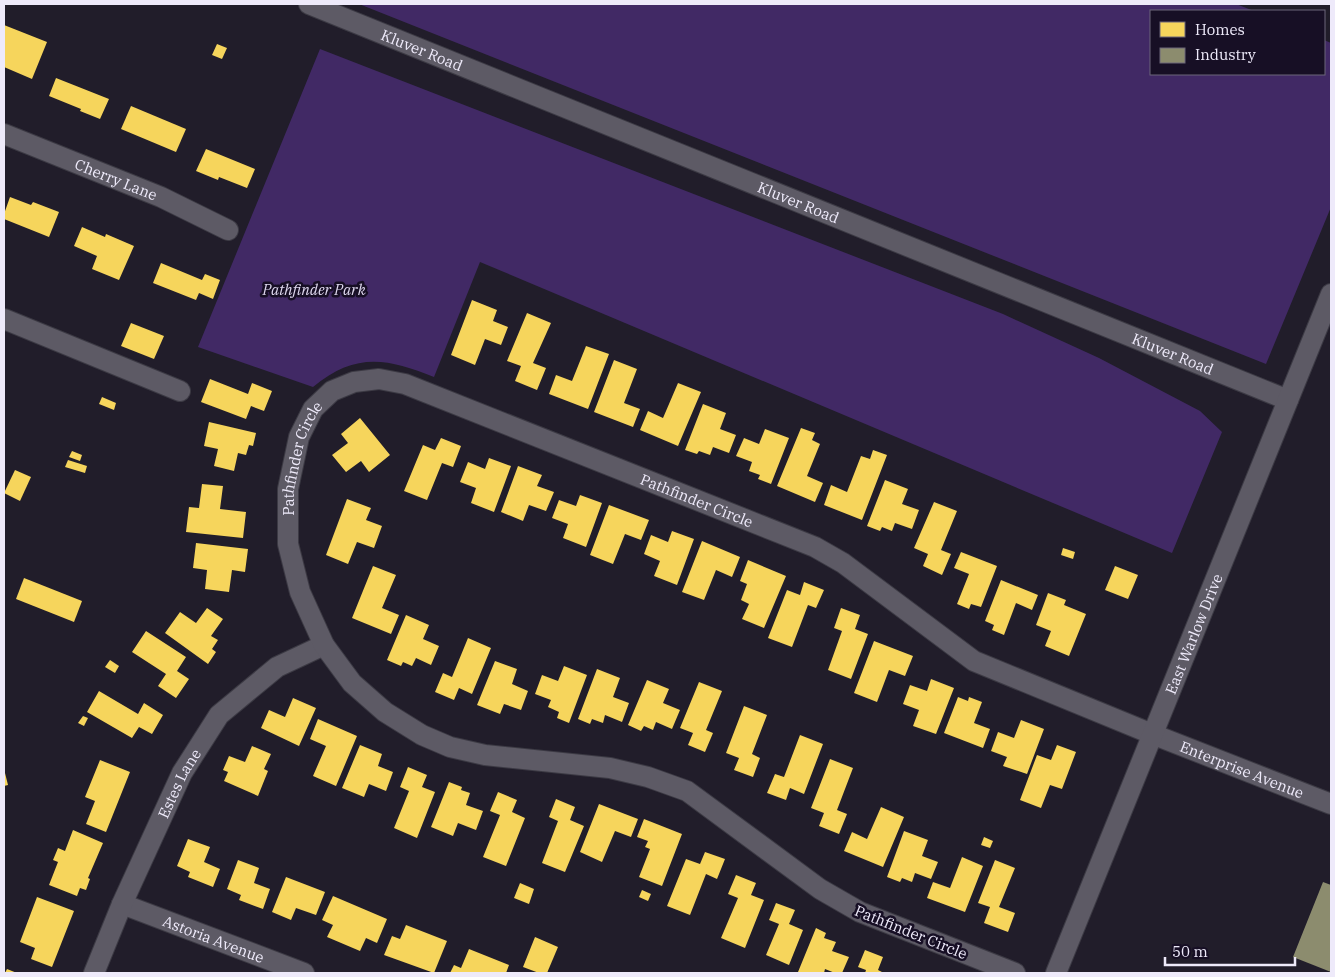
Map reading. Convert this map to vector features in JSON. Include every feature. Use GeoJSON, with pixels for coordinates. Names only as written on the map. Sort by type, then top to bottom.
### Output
{"type":"FeatureCollection","features":[{"type":"Feature","properties":{"kind":"street","name":"Kluver Road"},"geometry":{"type":"LineString","coordinates":[[309,4],[1288,400]]}},
{"type":"Feature","properties":{"kind":"street","name":"Cherry Lane"},"geometry":{"type":"LineString","coordinates":[[4,134],[161,197],[228,230]]}},
{"type":"Feature","properties":{"kind":"street","name":"East Warlow Drive"},"geometry":{"type":"LineString","coordinates":[[1056,973],[1331,294]]}},
{"type":"Feature","properties":{"kind":"street"},"geometry":{"type":"LineString","coordinates":[[4,319],[180,391]]}},
{"type":"Feature","properties":{"kind":"street","name":"Pathfinder Circle"},"geometry":{"type":"LineString","coordinates":[[1014,973],[860,912],[820,889],[687,791],[648,777],[610,768],[485,755],[450,747],[422,735],[385,712],[352,683],[324,645],[300,592],[288,544],[288,488],[299,437],[313,410],[332,391],[354,382],[379,379],[405,384],[815,547],[843,563],[974,661],[1152,734]]}},
{"type":"Feature","properties":{"kind":"street","name":"Estes Lane"},"geometry":{"type":"LineString","coordinates":[[94,973],[122,904],[182,773],[219,715],[277,667],[324,645]]}},
{"type":"Feature","properties":{"kind":"street","name":"Enterprise Avenue"},"geometry":{"type":"LineString","coordinates":[[1152,734],[1331,804]]}},
{"type":"Feature","properties":{"kind":"street","name":"Astoria Avenue"},"geometry":{"type":"LineString","coordinates":[[122,904],[304,973]]}},
{"type":"Feature","properties":{"kind":"green space"},"geometry":{"type":"Polygon","coordinates":[[[359,4],[1236,4],[1251,10],[1150,10],[1150,75],[1325,75],[1325,40],[1331,43],[1331,207],[1266,364],[359,4]]]}},
{"type":"Feature","properties":{"kind":"green space","name":"Pathfinder Park"},"geometry":{"type":"Polygon","coordinates":[[[320,49],[1003,314],[1099,358],[1200,411],[1222,432],[1172,553],[480,262],[434,377],[386,363],[357,363],[328,376],[313,387],[198,347],[320,49]]]}},
{"type":"Feature","properties":{"kind":"building: Homes"},"geometry":{"type":"Polygon","coordinates":[[[4,25],[47,42],[32,79],[4,67],[4,25]]]}},
{"type":"Feature","properties":{"kind":"building: Homes"},"geometry":{"type":"Polygon","coordinates":[[[217,44],[227,48],[222,59],[212,55],[217,44]]]}},
{"type":"Feature","properties":{"kind":"building: Homes"},"geometry":{"type":"Polygon","coordinates":[[[56,78],[109,99],[100,119],[49,96],[56,78]]]}},
{"type":"Feature","properties":{"kind":"building: Homes"},"geometry":{"type":"Polygon","coordinates":[[[131,106],[186,129],[176,152],[121,129],[131,106]]]}},
{"type":"Feature","properties":{"kind":"building: Homes"},"geometry":{"type":"Polygon","coordinates":[[[206,149],[255,169],[247,188],[219,177],[218,180],[196,171],[206,149]]]}},
{"type":"Feature","properties":{"kind":"building: Homes"},"geometry":{"type":"Polygon","coordinates":[[[10,197],[31,205],[33,202],[59,212],[49,237],[4,219],[10,197]]]}},
{"type":"Feature","properties":{"kind":"building: Homes"},"geometry":{"type":"Polygon","coordinates":[[[82,227],[105,237],[106,234],[134,246],[119,280],[92,269],[97,256],[74,246],[82,227]]]}},
{"type":"Feature","properties":{"kind":"building: Homes"},"geometry":{"type":"Polygon","coordinates":[[[161,263],[202,280],[205,274],[220,280],[213,299],[199,293],[196,300],[153,283],[161,263]]]}},
{"type":"Feature","properties":{"kind":"building: Homes"},"geometry":{"type":"Polygon","coordinates":[[[472,300],[497,310],[493,321],[508,327],[501,345],[485,339],[475,365],[451,355],[472,300]]]}},
{"type":"Feature","properties":{"kind":"building: Homes"},"geometry":{"type":"Polygon","coordinates":[[[527,313],[551,323],[533,363],[546,368],[537,390],[515,381],[521,366],[507,361],[527,313]]]}},
{"type":"Feature","properties":{"kind":"building: Homes"},"geometry":{"type":"Polygon","coordinates":[[[131,323],[164,336],[154,359],[121,346],[131,323]]]}},
{"type":"Feature","properties":{"kind":"building: Homes"},"geometry":{"type":"Polygon","coordinates":[[[586,346],[609,354],[588,409],[549,394],[556,375],[572,381],[586,346]]]}},
{"type":"Feature","properties":{"kind":"building: Homes"},"geometry":{"type":"Polygon","coordinates":[[[614,360],[637,369],[624,403],[640,409],[633,427],[594,412],[614,360]]]}},
{"type":"Feature","properties":{"kind":"building: Homes"},"geometry":{"type":"Polygon","coordinates":[[[210,379],[248,394],[252,383],[272,391],[264,411],[251,406],[246,419],[201,402],[210,379]]]}},
{"type":"Feature","properties":{"kind":"building: Homes"},"geometry":{"type":"Polygon","coordinates":[[[678,383],[701,392],[678,446],[640,430],[648,411],[663,418],[678,383]]]}},
{"type":"Feature","properties":{"kind":"building: Homes"},"geometry":{"type":"Polygon","coordinates":[[[102,397],[116,403],[114,410],[99,404],[102,397]]]}},
{"type":"Feature","properties":{"kind":"building: Homes"},"geometry":{"type":"Polygon","coordinates":[[[703,404],[726,413],[720,429],[736,435],[729,453],[713,447],[710,455],[699,451],[697,454],[685,450],[703,404]]]}},
{"type":"Feature","properties":{"kind":"building: Homes"},"geometry":{"type":"Polygon","coordinates":[[[360,418],[390,455],[369,472],[361,461],[346,472],[332,455],[348,443],[341,434],[360,418]]]}},
{"type":"Feature","properties":{"kind":"building: Homes"},"geometry":{"type":"Polygon","coordinates":[[[209,422],[256,433],[253,446],[249,445],[246,455],[238,453],[234,471],[214,466],[218,449],[204,446],[209,422]]]}},
{"type":"Feature","properties":{"kind":"building: Homes"},"geometry":{"type":"Polygon","coordinates":[[[801,428],[815,433],[812,440],[820,444],[807,476],[823,483],[815,502],[777,486],[801,428]]]}},
{"type":"Feature","properties":{"kind":"building: Homes"},"geometry":{"type":"Polygon","coordinates":[[[765,429],[789,438],[771,484],[758,479],[760,475],[749,471],[752,462],[736,456],[744,438],[759,444],[765,429]]]}},
{"type":"Feature","properties":{"kind":"building: Homes"},"geometry":{"type":"Polygon","coordinates":[[[441,438],[461,446],[453,467],[442,463],[427,500],[404,491],[423,445],[435,450],[441,438]]]}},
{"type":"Feature","properties":{"kind":"building: Homes"},"geometry":{"type":"Polygon","coordinates":[[[873,450],[887,455],[862,520],[824,505],[831,485],[847,492],[861,456],[870,459],[873,450]]]}},
{"type":"Feature","properties":{"kind":"building: Homes"},"geometry":{"type":"Polygon","coordinates":[[[72,451],[82,455],[80,461],[69,457],[72,451]]]}},
{"type":"Feature","properties":{"kind":"building: Homes"},"geometry":{"type":"Polygon","coordinates":[[[489,458],[511,466],[494,512],[471,503],[476,488],[460,482],[468,462],[485,469],[489,458]]]}},
{"type":"Feature","properties":{"kind":"building: Homes"},"geometry":{"type":"Polygon","coordinates":[[[68,460],[87,466],[85,473],[65,467],[68,460]]]}},
{"type":"Feature","properties":{"kind":"building: Homes"},"geometry":{"type":"Polygon","coordinates":[[[518,466],[542,475],[537,486],[554,492],[546,511],[529,505],[523,521],[501,512],[518,466]]]}},
{"type":"Feature","properties":{"kind":"building: Homes"},"geometry":{"type":"Polygon","coordinates":[[[15,470],[31,477],[20,501],[4,493],[15,470]]]}},
{"type":"Feature","properties":{"kind":"building: Homes"},"geometry":{"type":"Polygon","coordinates":[[[885,480],[908,489],[902,504],[919,510],[912,529],[895,523],[892,531],[882,527],[880,531],[867,526],[885,480]]]}},
{"type":"Feature","properties":{"kind":"building: Homes"},"geometry":{"type":"Polygon","coordinates":[[[202,484],[223,486],[220,509],[246,512],[243,538],[186,532],[189,507],[199,508],[202,484]]]}},
{"type":"Feature","properties":{"kind":"building: Homes"},"geometry":{"type":"Polygon","coordinates":[[[580,495],[602,503],[586,547],[563,538],[568,524],[552,518],[559,500],[576,506],[580,495]]]}},
{"type":"Feature","properties":{"kind":"building: Homes"},"geometry":{"type":"Polygon","coordinates":[[[347,499],[371,508],[366,520],[382,526],[374,548],[357,542],[348,564],[326,555],[347,499]]]}},
{"type":"Feature","properties":{"kind":"building: Homes"},"geometry":{"type":"Polygon","coordinates":[[[934,502],[957,511],[941,550],[951,554],[942,575],[923,566],[928,554],[914,548],[934,502]]]}},
{"type":"Feature","properties":{"kind":"building: Homes"},"geometry":{"type":"Polygon","coordinates":[[[609,505],[649,520],[641,540],[625,534],[613,564],[590,555],[609,505]]]}},
{"type":"Feature","properties":{"kind":"building: Homes"},"geometry":{"type":"Polygon","coordinates":[[[672,531],[694,539],[677,585],[654,576],[660,561],[644,554],[651,535],[668,542],[672,531]]]}},
{"type":"Feature","properties":{"kind":"building: Homes"},"geometry":{"type":"Polygon","coordinates":[[[702,541],[740,557],[732,577],[716,570],[704,600],[682,592],[702,541]]]}},
{"type":"Feature","properties":{"kind":"building: Homes"},"geometry":{"type":"Polygon","coordinates":[[[196,543],[248,549],[245,572],[232,570],[229,592],[205,589],[207,570],[193,568],[196,543]]]}},
{"type":"Feature","properties":{"kind":"building: Homes"},"geometry":{"type":"Polygon","coordinates":[[[1063,548],[1075,552],[1073,559],[1061,555],[1063,548]]]}},
{"type":"Feature","properties":{"kind":"building: Homes"},"geometry":{"type":"Polygon","coordinates":[[[961,552],[997,566],[981,607],[971,604],[969,609],[957,604],[969,574],[954,568],[961,552]]]}},
{"type":"Feature","properties":{"kind":"building: Homes"},"geometry":{"type":"Polygon","coordinates":[[[748,560],[786,576],[764,628],[742,619],[749,604],[741,600],[747,584],[740,581],[748,560]]]}},
{"type":"Feature","properties":{"kind":"building: Homes"},"geometry":{"type":"Polygon","coordinates":[[[373,566],[396,575],[382,608],[399,615],[391,634],[352,618],[373,566]]]}},
{"type":"Feature","properties":{"kind":"building: Homes"},"geometry":{"type":"Polygon","coordinates":[[[1115,566],[1138,575],[1128,599],[1105,590],[1115,566]]]}},
{"type":"Feature","properties":{"kind":"building: Homes"},"geometry":{"type":"Polygon","coordinates":[[[24,578],[82,601],[74,622],[16,599],[24,578]]]}},
{"type":"Feature","properties":{"kind":"building: Homes"},"geometry":{"type":"Polygon","coordinates":[[[1001,580],[1038,595],[1032,610],[1016,603],[1004,635],[992,630],[994,625],[985,621],[1001,580]]]}},
{"type":"Feature","properties":{"kind":"building: Homes"},"geometry":{"type":"Polygon","coordinates":[[[804,582],[824,590],[816,608],[808,605],[792,647],[768,638],[787,590],[800,595],[804,582]]]}},
{"type":"Feature","properties":{"kind":"building: Homes"},"geometry":{"type":"Polygon","coordinates":[[[1048,593],[1066,600],[1064,605],[1086,614],[1069,656],[1045,646],[1051,631],[1036,625],[1048,593]]]}},
{"type":"Feature","properties":{"kind":"building: Homes"},"geometry":{"type":"Polygon","coordinates":[[[207,608],[223,619],[211,636],[218,640],[212,649],[216,652],[208,664],[165,633],[180,612],[196,623],[207,608]]]}},
{"type":"Feature","properties":{"kind":"building: Homes"},"geometry":{"type":"Polygon","coordinates":[[[841,608],[860,615],[855,629],[868,634],[851,679],[828,670],[842,631],[834,628],[841,608]]]}},
{"type":"Feature","properties":{"kind":"building: Homes"},"geometry":{"type":"Polygon","coordinates":[[[406,615],[429,625],[423,639],[439,646],[431,665],[416,658],[412,666],[403,662],[401,666],[387,660],[406,615]]]}},
{"type":"Feature","properties":{"kind":"building: Homes"},"geometry":{"type":"Polygon","coordinates":[[[146,631],[186,657],[177,671],[189,679],[176,698],[158,686],[166,674],[132,652],[146,631]]]}},
{"type":"Feature","properties":{"kind":"building: Homes"},"geometry":{"type":"Polygon","coordinates":[[[468,638],[491,648],[472,694],[459,688],[454,700],[435,692],[443,673],[452,677],[468,638]]]}},
{"type":"Feature","properties":{"kind":"building: Homes"},"geometry":{"type":"Polygon","coordinates":[[[874,641],[913,656],[905,676],[889,670],[877,702],[854,693],[874,641]]]}},
{"type":"Feature","properties":{"kind":"building: Homes"},"geometry":{"type":"Polygon","coordinates":[[[110,660],[119,666],[115,673],[105,667],[110,660]]]}},
{"type":"Feature","properties":{"kind":"building: Homes"},"geometry":{"type":"Polygon","coordinates":[[[495,661],[517,669],[512,684],[528,691],[521,710],[504,704],[500,714],[477,705],[495,661]]]}},
{"type":"Feature","properties":{"kind":"building: Homes"},"geometry":{"type":"Polygon","coordinates":[[[564,666],[587,675],[569,723],[557,718],[559,712],[548,707],[551,700],[535,694],[542,675],[558,681],[564,666]]]}},
{"type":"Feature","properties":{"kind":"building: Homes"},"geometry":{"type":"Polygon","coordinates":[[[597,669],[620,678],[613,697],[629,703],[622,722],[605,715],[603,723],[592,719],[590,724],[578,719],[597,669]]]}},
{"type":"Feature","properties":{"kind":"building: Homes"},"geometry":{"type":"Polygon","coordinates":[[[931,679],[954,688],[936,734],[913,726],[919,710],[903,704],[910,685],[927,691],[931,679]]]}},
{"type":"Feature","properties":{"kind":"building: Homes"},"geometry":{"type":"Polygon","coordinates":[[[647,680],[669,689],[663,703],[680,710],[672,729],[656,722],[653,730],[644,726],[641,731],[628,725],[647,680]]]}},
{"type":"Feature","properties":{"kind":"building: Homes"},"geometry":{"type":"Polygon","coordinates":[[[699,682],[722,691],[706,730],[713,733],[705,752],[688,745],[693,733],[680,728],[699,682]]]}},
{"type":"Feature","properties":{"kind":"building: Homes"},"geometry":{"type":"Polygon","coordinates":[[[99,691],[138,714],[144,703],[163,715],[152,734],[139,727],[132,738],[87,712],[99,691]]]}},
{"type":"Feature","properties":{"kind":"building: Homes"},"geometry":{"type":"Polygon","coordinates":[[[958,697],[968,701],[969,697],[982,702],[974,723],[990,729],[983,748],[944,733],[958,697]]]}},
{"type":"Feature","properties":{"kind":"building: Homes"},"geometry":{"type":"Polygon","coordinates":[[[293,698],[316,708],[299,746],[261,728],[269,710],[285,717],[293,698]]]}},
{"type":"Feature","properties":{"kind":"building: Homes"},"geometry":{"type":"Polygon","coordinates":[[[744,706],[767,715],[752,754],[760,758],[753,777],[734,770],[739,758],[726,753],[744,706]]]}},
{"type":"Feature","properties":{"kind":"building: Homes"},"geometry":{"type":"Polygon","coordinates":[[[83,716],[88,718],[84,726],[78,723],[83,716]]]}},
{"type":"Feature","properties":{"kind":"building: Homes"},"geometry":{"type":"Polygon","coordinates":[[[318,719],[357,736],[336,786],[313,776],[326,746],[310,739],[318,719]]]}},
{"type":"Feature","properties":{"kind":"building: Homes"},"geometry":{"type":"Polygon","coordinates":[[[1021,720],[1044,729],[1027,774],[1003,766],[1007,757],[991,751],[998,732],[1014,738],[1021,720]]]}},
{"type":"Feature","properties":{"kind":"building: Homes"},"geometry":{"type":"Polygon","coordinates":[[[800,735],[823,744],[804,794],[790,788],[786,800],[767,793],[775,774],[784,777],[800,735]]]}},
{"type":"Feature","properties":{"kind":"building: Homes"},"geometry":{"type":"Polygon","coordinates":[[[360,745],[382,754],[378,766],[393,772],[386,791],[369,784],[364,797],[342,788],[360,745]]]}},
{"type":"Feature","properties":{"kind":"building: Homes"},"geometry":{"type":"Polygon","coordinates":[[[1057,745],[1076,752],[1062,789],[1050,785],[1041,808],[1020,800],[1037,755],[1051,760],[1057,745]]]}},
{"type":"Feature","properties":{"kind":"building: Homes"},"geometry":{"type":"Polygon","coordinates":[[[252,746],[271,754],[264,769],[268,771],[258,796],[224,781],[228,772],[223,770],[229,756],[245,762],[252,746]]]}},
{"type":"Feature","properties":{"kind":"building: Homes"},"geometry":{"type":"Polygon","coordinates":[[[830,759],[853,768],[837,810],[847,814],[839,834],[819,826],[824,813],[811,808],[830,759]]]}},
{"type":"Feature","properties":{"kind":"building: Homes"},"geometry":{"type":"Polygon","coordinates":[[[100,760],[130,772],[106,832],[86,824],[95,801],[85,797],[100,760]]]}},
{"type":"Feature","properties":{"kind":"building: Homes"},"geometry":{"type":"Polygon","coordinates":[[[408,767],[427,775],[422,787],[435,792],[417,838],[394,828],[409,791],[400,787],[408,767]]]}},
{"type":"Feature","properties":{"kind":"building: Homes"},"geometry":{"type":"Polygon","coordinates":[[[4,769],[8,785],[4,786],[4,769]]]}},
{"type":"Feature","properties":{"kind":"building: Homes"},"geometry":{"type":"Polygon","coordinates":[[[449,782],[462,787],[461,790],[470,793],[466,805],[483,811],[476,830],[458,823],[453,836],[431,827],[449,782]]]}},
{"type":"Feature","properties":{"kind":"building: Homes"},"geometry":{"type":"Polygon","coordinates":[[[498,792],[517,800],[512,812],[525,818],[506,866],[483,857],[500,815],[490,811],[498,792]]]}},
{"type":"Feature","properties":{"kind":"building: Homes"},"geometry":{"type":"Polygon","coordinates":[[[556,799],[575,807],[570,820],[584,826],[565,872],[542,863],[558,821],[549,817],[556,799]]]}},
{"type":"Feature","properties":{"kind":"building: Homes"},"geometry":{"type":"Polygon","coordinates":[[[599,804],[638,819],[631,837],[615,831],[602,862],[580,852],[599,804]]]}},
{"type":"Feature","properties":{"kind":"building: Homes"},"geometry":{"type":"Polygon","coordinates":[[[881,807],[904,817],[883,867],[844,851],[852,832],[867,839],[881,807]]]}},
{"type":"Feature","properties":{"kind":"building: Homes"},"geometry":{"type":"Polygon","coordinates":[[[644,819],[682,834],[662,886],[639,877],[650,849],[645,847],[648,841],[637,837],[644,819]]]}},
{"type":"Feature","properties":{"kind":"building: Homes"},"geometry":{"type":"Polygon","coordinates":[[[73,830],[103,843],[88,878],[90,879],[86,890],[80,888],[77,896],[49,885],[58,862],[53,860],[58,848],[65,851],[73,830]]]}},
{"type":"Feature","properties":{"kind":"building: Homes"},"geometry":{"type":"Polygon","coordinates":[[[904,831],[928,840],[922,856],[938,862],[931,879],[915,873],[912,882],[902,878],[900,882],[887,877],[904,831]]]}},
{"type":"Feature","properties":{"kind":"building: Homes"},"geometry":{"type":"Polygon","coordinates":[[[984,837],[993,841],[990,848],[981,845],[984,837]]]}},
{"type":"Feature","properties":{"kind":"building: Homes"},"geometry":{"type":"Polygon","coordinates":[[[188,839],[210,847],[204,862],[220,869],[213,887],[188,877],[190,872],[177,866],[188,839]]]}},
{"type":"Feature","properties":{"kind":"building: Homes"},"geometry":{"type":"Polygon","coordinates":[[[705,852],[725,859],[717,879],[706,874],[690,915],[667,906],[686,859],[700,864],[705,852]]]}},
{"type":"Feature","properties":{"kind":"building: Homes"},"geometry":{"type":"Polygon","coordinates":[[[962,857],[983,866],[965,912],[927,898],[933,882],[950,888],[962,857]]]}},
{"type":"Feature","properties":{"kind":"building: Homes"},"geometry":{"type":"Polygon","coordinates":[[[238,860],[259,868],[254,883],[270,889],[263,909],[239,900],[241,895],[227,889],[238,860]]]}},
{"type":"Feature","properties":{"kind":"building: Homes"},"geometry":{"type":"Polygon","coordinates":[[[995,860],[1015,868],[999,907],[1015,913],[1008,932],[984,923],[990,907],[978,903],[995,860]]]}},
{"type":"Feature","properties":{"kind":"building: Homes"},"geometry":{"type":"Polygon","coordinates":[[[736,875],[756,883],[751,895],[764,900],[745,948],[721,938],[738,898],[728,894],[736,875]]]}},
{"type":"Feature","properties":{"kind":"building: Homes"},"geometry":{"type":"Polygon","coordinates":[[[286,877],[325,892],[316,915],[296,908],[291,920],[272,912],[286,877]]]}},
{"type":"Feature","properties":{"kind":"building: Homes"},"geometry":{"type":"Polygon","coordinates":[[[520,883],[534,889],[529,904],[514,898],[520,883]]]}},
{"type":"Feature","properties":{"kind":"building: Homes"},"geometry":{"type":"Polygon","coordinates":[[[642,890],[651,894],[648,901],[639,897],[642,890]]]}},
{"type":"Feature","properties":{"kind":"building: Homes"},"geometry":{"type":"Polygon","coordinates":[[[333,896],[387,919],[377,943],[366,938],[360,951],[327,937],[333,925],[322,920],[333,896]]]}},
{"type":"Feature","properties":{"kind":"building: Homes"},"geometry":{"type":"Polygon","coordinates":[[[37,897],[74,911],[52,967],[31,959],[35,948],[20,942],[37,897]]]}},
{"type":"Feature","properties":{"kind":"building: Homes"},"geometry":{"type":"Polygon","coordinates":[[[776,903],[795,910],[789,924],[803,930],[789,965],[766,955],[779,924],[769,920],[776,903]]]}},
{"type":"Feature","properties":{"kind":"building: Homes"},"geometry":{"type":"Polygon","coordinates":[[[406,925],[447,941],[434,973],[384,955],[392,936],[400,939],[406,925]]]}},
{"type":"Feature","properties":{"kind":"building: Homes"},"geometry":{"type":"Polygon","coordinates":[[[816,928],[826,933],[824,938],[836,942],[832,951],[849,957],[842,973],[835,973],[825,969],[824,973],[798,972],[816,928]]]}},
{"type":"Feature","properties":{"kind":"building: Homes"},"geometry":{"type":"Polygon","coordinates":[[[535,937],[558,947],[547,973],[539,973],[523,967],[535,937]]]}},
{"type":"Feature","properties":{"kind":"building: Homes"},"geometry":{"type":"Polygon","coordinates":[[[469,949],[509,965],[506,973],[450,973],[454,965],[461,968],[469,949]]]}},
{"type":"Feature","properties":{"kind":"building: Homes"},"geometry":{"type":"Polygon","coordinates":[[[865,950],[883,957],[878,970],[884,973],[865,973],[866,970],[858,967],[865,950]]]}},
{"type":"Feature","properties":{"kind":"building: Homes"},"geometry":{"type":"Polygon","coordinates":[[[7,969],[17,973],[5,973],[7,969]]]}},
{"type":"Feature","properties":{"kind":"building: Industry"},"geometry":{"type":"Polygon","coordinates":[[[1323,882],[1331,885],[1331,972],[1293,957],[1323,882]]]}}]}
